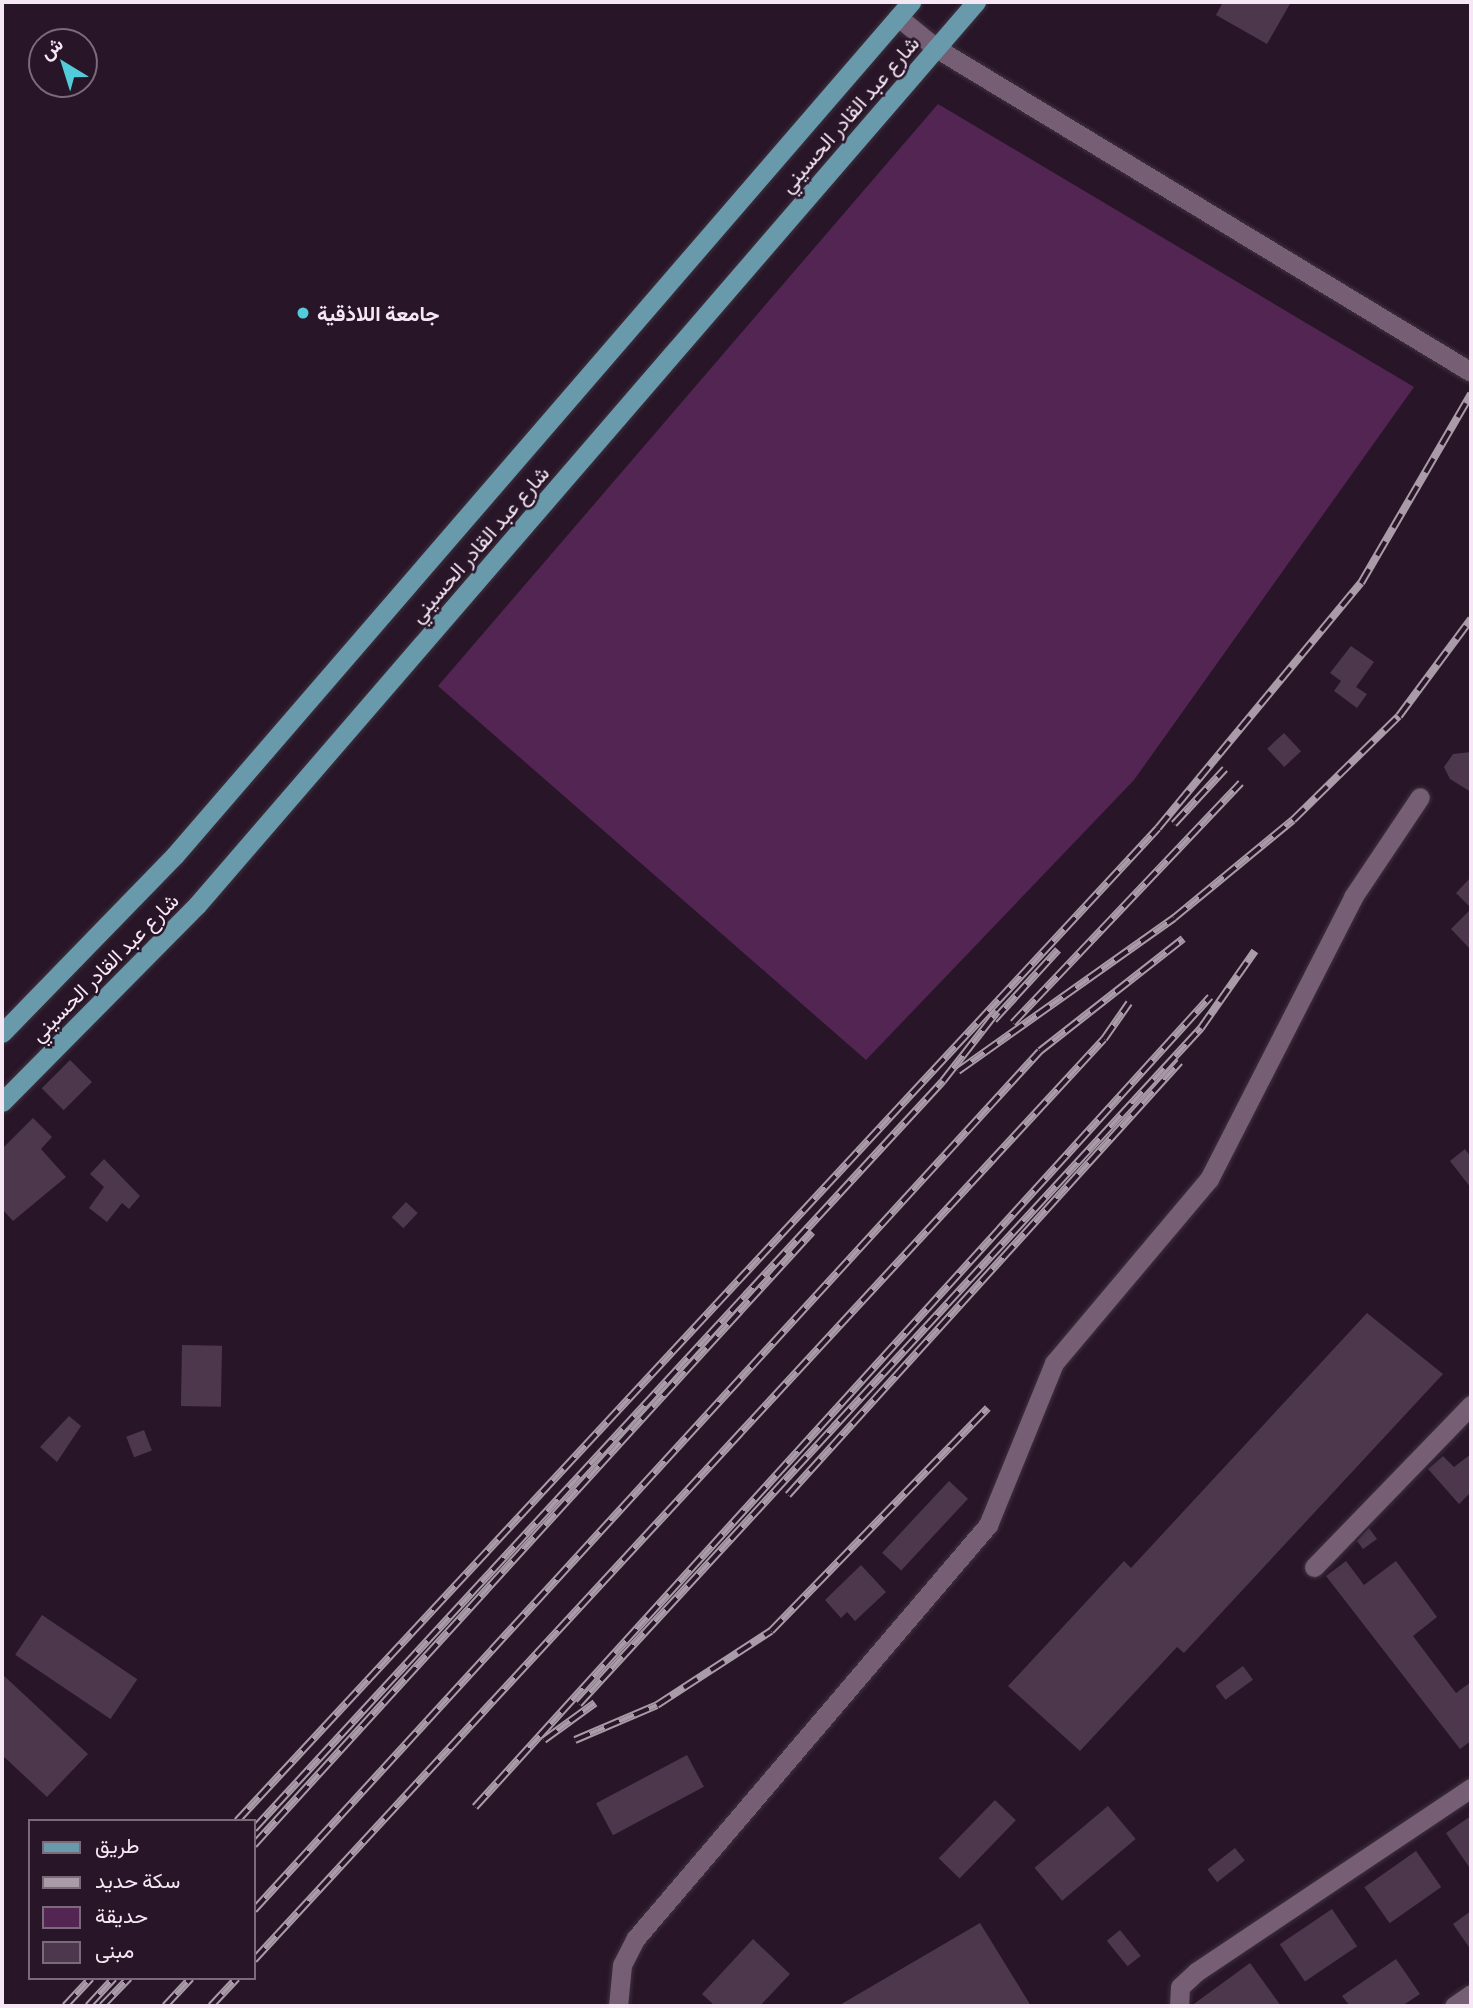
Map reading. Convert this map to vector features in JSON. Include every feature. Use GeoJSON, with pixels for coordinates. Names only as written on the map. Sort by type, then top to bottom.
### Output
{"type":"FeatureCollection","features":[{"type":"Feature","properties":{"kind":"main road","name":"شارع عبد القادر الحسيني"},"geometry":{"type":"LineString","coordinates":[[2,1033],[174,855],[911,2]]}},
{"type":"Feature","properties":{"kind":"main road","name":"شارع عبد القادر الحسيني"},"geometry":{"type":"LineString","coordinates":[[2,1102],[197,905],[976,2]]}},
{"type":"Feature","properties":{"kind":"street"},"geometry":{"type":"LineString","coordinates":[[898,17],[936,48],[1399,332],[1471,372]]}},
{"type":"Feature","properties":{"kind":"street"},"geometry":{"type":"LineString","coordinates":[[618,2006],[622,1965],[636,1938],[988,1525],[1055,1363],[1209,1179],[1353,897],[1420,797]]}},
{"type":"Feature","properties":{"kind":"street"},"geometry":{"type":"LineString","coordinates":[[1314,1567],[1471,1405]]}},
{"type":"Feature","properties":{"kind":"street"},"geometry":{"type":"LineString","coordinates":[[1179,2006],[1181,1987],[1196,1972],[1471,1788]]}},
{"type":"Feature","properties":{"kind":"street"},"geometry":{"type":"LineString","coordinates":[[1454,2006],[1471,1994]]}},
{"type":"Feature","properties":{"kind":"green space"},"geometry":{"type":"Polygon","coordinates":[[[938,104],[1414,387],[1134,780],[866,1060],[438,686],[938,104]]]}},
{"type":"Feature","properties":{"kind":"building"},"geometry":{"type":"Polygon","coordinates":[[[1223,2],[1291,2],[1267,44],[1216,15],[1223,2]]]}},
{"type":"Feature","properties":{"kind":"building"},"geometry":{"type":"Polygon","coordinates":[[[1351,646],[1374,662],[1356,687],[1367,694],[1357,708],[1334,691],[1341,681],[1330,673],[1351,646]]]}},
{"type":"Feature","properties":{"kind":"building"},"geometry":{"type":"Polygon","coordinates":[[[1284,733],[1301,751],[1284,767],[1267,749],[1284,733]]]}},
{"type":"Feature","properties":{"kind":"building"},"geometry":{"type":"Polygon","coordinates":[[[1471,752],[1471,792],[1450,779],[1444,767],[1453,754],[1471,752]]]}},
{"type":"Feature","properties":{"kind":"building"},"geometry":{"type":"Polygon","coordinates":[[[1471,877],[1471,908],[1456,893],[1471,877]]]}},
{"type":"Feature","properties":{"kind":"building"},"geometry":{"type":"Polygon","coordinates":[[[1471,909],[1471,950],[1451,929],[1471,909]]]}},
{"type":"Feature","properties":{"kind":"building"},"geometry":{"type":"Polygon","coordinates":[[[70,1060],[92,1082],[64,1110],[42,1088],[70,1060]]]}},
{"type":"Feature","properties":{"kind":"building"},"geometry":{"type":"Polygon","coordinates":[[[33,1118],[52,1137],[41,1149],[66,1177],[13,1221],[2,1209],[2,1149],[33,1118]]]}},
{"type":"Feature","properties":{"kind":"building"},"geometry":{"type":"Polygon","coordinates":[[[1465,1149],[1471,1157],[1471,1188],[1450,1161],[1465,1149]]]}},
{"type":"Feature","properties":{"kind":"building"},"geometry":{"type":"Polygon","coordinates":[[[104,1159],[140,1196],[129,1209],[122,1203],[107,1222],[89,1208],[104,1187],[90,1174],[104,1159]]]}},
{"type":"Feature","properties":{"kind":"building"},"geometry":{"type":"Polygon","coordinates":[[[406,1202],[418,1213],[403,1228],[392,1217],[406,1202]]]}},
{"type":"Feature","properties":{"kind":"building"},"geometry":{"type":"Polygon","coordinates":[[[1367,1313],[1443,1374],[1184,1653],[1177,1647],[1080,1751],[1008,1686],[1124,1561],[1131,1568],[1367,1313]]]}},
{"type":"Feature","properties":{"kind":"building"},"geometry":{"type":"Polygon","coordinates":[[[182,1345],[222,1346],[221,1407],[181,1406],[182,1345]]]}},
{"type":"Feature","properties":{"kind":"building"},"geometry":{"type":"Polygon","coordinates":[[[69,1416],[81,1426],[57,1462],[40,1447],[69,1416]]]}},
{"type":"Feature","properties":{"kind":"building"},"geometry":{"type":"Polygon","coordinates":[[[144,1430],[152,1451],[134,1457],[126,1437],[144,1430]]]}},
{"type":"Feature","properties":{"kind":"building"},"geometry":{"type":"Polygon","coordinates":[[[1471,1454],[1471,1492],[1459,1504],[1428,1469],[1443,1456],[1454,1467],[1471,1454]]]}},
{"type":"Feature","properties":{"kind":"building"},"geometry":{"type":"Polygon","coordinates":[[[949,1481],[968,1499],[901,1570],[882,1553],[949,1481]]]}},
{"type":"Feature","properties":{"kind":"building"},"geometry":{"type":"Polygon","coordinates":[[[1369,1528],[1377,1539],[1363,1549],[1357,1541],[1369,1528]]]}},
{"type":"Feature","properties":{"kind":"building"},"geometry":{"type":"Polygon","coordinates":[[[1346,1561],[1364,1585],[1396,1561],[1437,1617],[1413,1636],[1456,1693],[1471,1682],[1471,1741],[1460,1749],[1326,1576],[1346,1561]]]}},
{"type":"Feature","properties":{"kind":"building"},"geometry":{"type":"Polygon","coordinates":[[[861,1565],[886,1592],[855,1621],[847,1612],[841,1618],[825,1600],[861,1565]]]}},
{"type":"Feature","properties":{"kind":"building"},"geometry":{"type":"Polygon","coordinates":[[[42,1615],[137,1679],[110,1719],[15,1655],[42,1615]]]}},
{"type":"Feature","properties":{"kind":"building"},"geometry":{"type":"Polygon","coordinates":[[[1243,1666],[1253,1680],[1225,1700],[1215,1686],[1243,1666]]]}},
{"type":"Feature","properties":{"kind":"building"},"geometry":{"type":"Polygon","coordinates":[[[2,1674],[88,1754],[47,1797],[2,1755],[2,1674]]]}},
{"type":"Feature","properties":{"kind":"building"},"geometry":{"type":"Polygon","coordinates":[[[687,1755],[704,1787],[613,1835],[596,1803],[687,1755]]]}},
{"type":"Feature","properties":{"kind":"building"},"geometry":{"type":"Polygon","coordinates":[[[995,1800],[1016,1820],[960,1878],[939,1858],[995,1800]]]}},
{"type":"Feature","properties":{"kind":"building"},"geometry":{"type":"Polygon","coordinates":[[[1108,1806],[1136,1839],[1062,1901],[1034,1868],[1108,1806]]]}},
{"type":"Feature","properties":{"kind":"building"},"geometry":{"type":"Polygon","coordinates":[[[1471,1816],[1471,1870],[1446,1833],[1471,1816]]]}},
{"type":"Feature","properties":{"kind":"building"},"geometry":{"type":"Polygon","coordinates":[[[1235,1848],[1245,1861],[1217,1882],[1207,1870],[1235,1848]]]}},
{"type":"Feature","properties":{"kind":"building"},"geometry":{"type":"Polygon","coordinates":[[[1416,1851],[1441,1887],[1390,1923],[1364,1887],[1416,1851]]]}},
{"type":"Feature","properties":{"kind":"building"},"geometry":{"type":"Polygon","coordinates":[[[1332,1909],[1357,1946],[1305,1982],[1280,1944],[1332,1909]]]}},
{"type":"Feature","properties":{"kind":"building"},"geometry":{"type":"Polygon","coordinates":[[[1471,1911],[1471,1950],[1453,1924],[1471,1911]]]}},
{"type":"Feature","properties":{"kind":"building"},"geometry":{"type":"Polygon","coordinates":[[[980,1923],[1031,2006],[838,2006],[980,1923]]]}},
{"type":"Feature","properties":{"kind":"building"},"geometry":{"type":"Polygon","coordinates":[[[1120,1930],[1141,1956],[1128,1966],[1107,1941],[1120,1930]]]}},
{"type":"Feature","properties":{"kind":"building"},"geometry":{"type":"Polygon","coordinates":[[[753,1939],[790,1974],[760,2006],[715,2006],[702,1994],[753,1939]]]}},
{"type":"Feature","properties":{"kind":"building"},"geometry":{"type":"Polygon","coordinates":[[[1396,1959],[1420,1994],[1402,2006],[1350,2006],[1342,1996],[1396,1959]]]}},
{"type":"Feature","properties":{"kind":"building"},"geometry":{"type":"Polygon","coordinates":[[[1250,1963],[1281,2006],[1191,2006],[1250,1963]]]}},
{"type":"Feature","properties":{"kind":"railway"},"geometry":{"type":"LineString","coordinates":[[239,1819],[1158,828],[1361,583],[1471,394]]}},
{"type":"Feature","properties":{"kind":"railway"},"geometry":{"type":"LineString","coordinates":[[958,1071],[1174,918],[1293,820],[1399,716],[1471,619]]}},
{"type":"Feature","properties":{"kind":"railway"},"geometry":{"type":"LineString","coordinates":[[1174,824],[1225,769]]}},
{"type":"Feature","properties":{"kind":"railway"},"geometry":{"type":"LineString","coordinates":[[1013,1023],[1241,783]]}},
{"type":"Feature","properties":{"kind":"railway"},"geometry":{"type":"LineString","coordinates":[[256,1908],[1040,1051],[1183,939]]}},
{"type":"Feature","properties":{"kind":"railway"},"geometry":{"type":"LineString","coordinates":[[994,1020],[1058,950]]}},
{"type":"Feature","properties":{"kind":"railway"},"geometry":{"type":"LineString","coordinates":[[579,1704],[1201,1028],[1255,951]]}},
{"type":"Feature","properties":{"kind":"railway"},"geometry":{"type":"LineString","coordinates":[[475,1807],[1210,997]]}},
{"type":"Feature","properties":{"kind":"railway"},"geometry":{"type":"LineString","coordinates":[[256,1958],[1104,1039],[1129,1003]]}},
{"type":"Feature","properties":{"kind":"railway"},"geometry":{"type":"LineString","coordinates":[[256,1827],[943,1081],[997,1012]]}},
{"type":"Feature","properties":{"kind":"railway"},"geometry":{"type":"LineString","coordinates":[[788,1495],[1180,1062]]}},
{"type":"Feature","properties":{"kind":"railway"},"geometry":{"type":"LineString","coordinates":[[256,1843],[812,1232]]}},
{"type":"Feature","properties":{"kind":"railway"},"geometry":{"type":"LineString","coordinates":[[575,1740],[657,1705],[771,1631],[988,1408]]}},
{"type":"Feature","properties":{"kind":"railway"},"geometry":{"type":"LineString","coordinates":[[544,1740],[595,1703]]}},
{"type":"Feature","properties":{"kind":"railway"},"geometry":{"type":"LineString","coordinates":[[65,2006],[89,1980]]}},
{"type":"Feature","properties":{"kind":"railway"},"geometry":{"type":"LineString","coordinates":[[88,2006],[112,1980]]}},
{"type":"Feature","properties":{"kind":"railway"},"geometry":{"type":"LineString","coordinates":[[102,2006],[127,1980]]}},
{"type":"Feature","properties":{"kind":"railway"},"geometry":{"type":"LineString","coordinates":[[165,2006],[189,1980]]}},
{"type":"Feature","properties":{"kind":"railway"},"geometry":{"type":"LineString","coordinates":[[211,2006],[235,1980]]}},
{"type":"Feature","properties":{"kind":"place","name":"جامعة اللاذقية"},"geometry":{"type":"Point","coordinates":[303,313]}}]}
